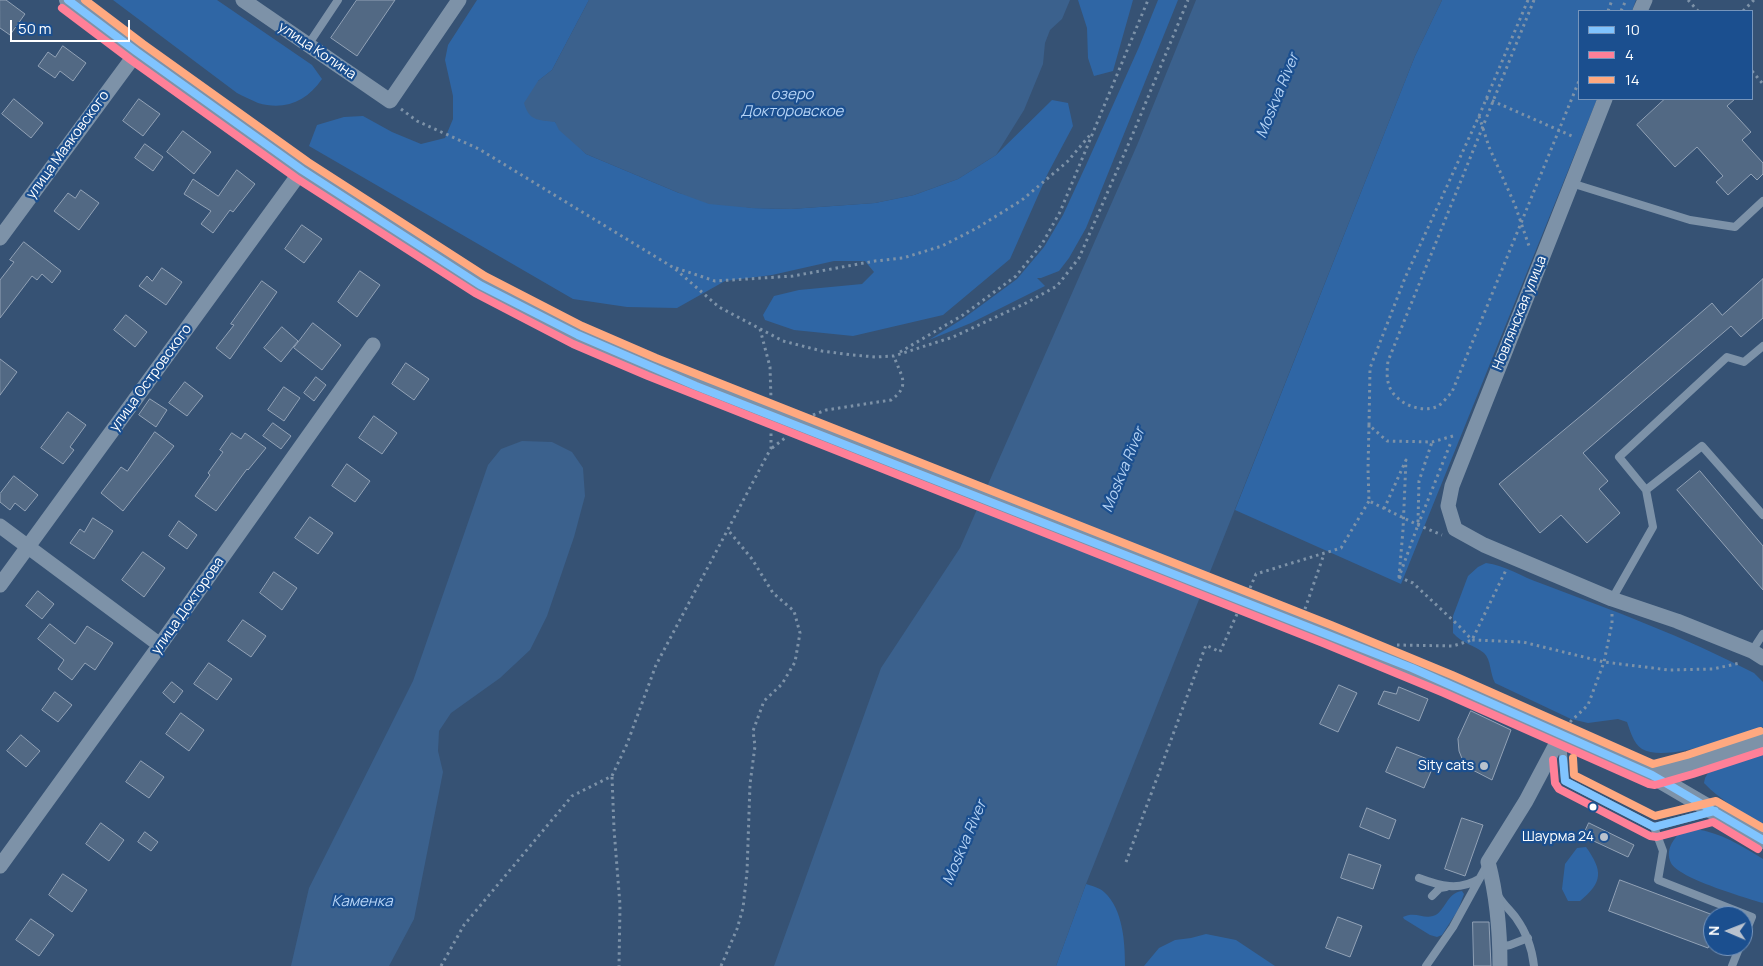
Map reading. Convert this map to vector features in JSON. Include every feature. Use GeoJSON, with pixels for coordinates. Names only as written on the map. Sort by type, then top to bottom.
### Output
{"type":"FeatureCollection","features":[{"type":"Feature","properties":{"kind":"street"},"geometry":{"type":"LineString","coordinates":[[68,0],[137,52],[302,170],[480,285],[578,335],[696,386],[1373,652],[1652,775],[1763,840]]}},
{"type":"Feature","properties":{"kind":"street","name":"улица Колина"},"geometry":{"type":"LineString","coordinates":[[243,0],[390,101]]}},
{"type":"Feature","properties":{"kind":"street"},"geometry":{"type":"LineString","coordinates":[[390,101],[459,0]]}},
{"type":"Feature","properties":{"kind":"street","name":"улица Маяковского"},"geometry":{"type":"LineString","coordinates":[[0,238],[137,52]]}},
{"type":"Feature","properties":{"kind":"street","name":"Новлянская улица"},"geometry":{"type":"LineString","coordinates":[[1512,557],[1484,545],[1455,529],[1448,506],[1452,486],[1605,100]]}},
{"type":"Feature","properties":{"kind":"street","name":"улица Островского"},"geometry":{"type":"LineString","coordinates":[[0,585],[302,170]]}},
{"type":"Feature","properties":{"kind":"street","name":"улица Докторова"},"geometry":{"type":"LineString","coordinates":[[0,866],[373,345]]}},
{"type":"Feature","properties":{"kind":"street"},"geometry":{"type":"LineString","coordinates":[[0,526],[160,645]]}},
{"type":"Feature","properties":{"kind":"street"},"geometry":{"type":"LineString","coordinates":[[1512,557],[1612,599],[1677,621],[1757,655]]}},
{"type":"Feature","properties":{"kind":"street"},"geometry":{"type":"LineString","coordinates":[[1500,966],[1496,894],[1488,862],[1526,801],[1561,734]]}},
{"type":"Feature","properties":{"kind":"street"},"geometry":{"type":"LineString","coordinates":[[1652,775],[1690,765],[1763,740]]}},
{"type":"Feature","properties":{"kind":"lane"},"geometry":{"type":"LineString","coordinates":[[308,45],[338,0]]}},
{"type":"Feature","properties":{"kind":"lane"},"geometry":{"type":"LineString","coordinates":[[1571,183],[1690,220],[1735,227],[1763,201]]}},
{"type":"Feature","properties":{"kind":"lane"},"geometry":{"type":"LineString","coordinates":[[1612,599],[1653,527],[1646,490],[1619,457],[1727,357],[1744,362],[1763,346]]}},
{"type":"Feature","properties":{"kind":"lane"},"geometry":{"type":"LineString","coordinates":[[1646,490],[1702,446],[1763,515]]}},
{"type":"Feature","properties":{"kind":"lane"},"geometry":{"type":"LineString","coordinates":[[1757,655],[1763,634]]}},
{"type":"Feature","properties":{"kind":"lane"},"geometry":{"type":"LineString","coordinates":[[1561,734],[1565,781],[1654,827],[1715,811]]}},
{"type":"Feature","properties":{"kind":"lane"},"geometry":{"type":"LineString","coordinates":[[1654,827],[1663,851],[1658,880],[1722,906]]}},
{"type":"Feature","properties":{"kind":"lane"},"geometry":{"type":"LineString","coordinates":[[1426,966],[1453,927],[1488,862]]}},
{"type":"Feature","properties":{"kind":"lane"},"geometry":{"type":"LineString","coordinates":[[1419,878],[1448,886],[1460,887],[1479,880]]}},
{"type":"Feature","properties":{"kind":"lane"},"geometry":{"type":"LineString","coordinates":[[1432,896],[1440,888],[1448,886]]}},
{"type":"Feature","properties":{"kind":"lane"},"geometry":{"type":"LineString","coordinates":[[1496,894],[1515,917],[1528,938],[1532,948],[1534,966]]}},
{"type":"Feature","properties":{"kind":"lane"},"geometry":{"type":"LineString","coordinates":[[1500,947],[1528,938]]}},
{"type":"Feature","properties":{"kind":"path"},"geometry":{"type":"LineString","coordinates":[[894,356],[963,315],[1016,276],[1042,244],[1060,212],[1148,0]]}},
{"type":"Feature","properties":{"kind":"path"},"geometry":{"type":"LineString","coordinates":[[390,101],[417,121],[479,149],[674,268],[719,307],[783,341],[822,351],[876,357],[894,356],[953,337],[1026,303],[1056,286],[1079,258],[1188,0]]}},
{"type":"Feature","properties":{"kind":"path"},"geometry":{"type":"LineString","coordinates":[[1248,591],[1256,574],[1341,548],[1369,501],[1370,368],[1405,278],[1479,116],[1528,0]]}},
{"type":"Feature","properties":{"kind":"path"},"geometry":{"type":"LineString","coordinates":[[1534,0],[1388,361],[1387,376],[1390,390],[1399,399],[1413,407],[1427,409],[1439,406],[1452,392],[1578,83]]}},
{"type":"Feature","properties":{"kind":"path"},"geometry":{"type":"LineString","coordinates":[[1688,0],[1697,10]]}},
{"type":"Feature","properties":{"kind":"path"},"geometry":{"type":"LineString","coordinates":[[1743,10],[1754,0]]}},
{"type":"Feature","properties":{"kind":"path"},"geometry":{"type":"LineString","coordinates":[[1753,72],[1763,84]]}},
{"type":"Feature","properties":{"kind":"path"},"geometry":{"type":"LineString","coordinates":[[1486,98],[1572,136]]}},
{"type":"Feature","properties":{"kind":"path"},"geometry":{"type":"LineString","coordinates":[[1479,116],[1489,147],[1515,205],[1529,246]]}},
{"type":"Feature","properties":{"kind":"path"},"geometry":{"type":"LineString","coordinates":[[674,268],[715,281],[793,276],[875,261],[903,258],[942,246],[977,228],[1022,200],[1067,162],[1092,132]]}},
{"type":"Feature","properties":{"kind":"path"},"geometry":{"type":"LineString","coordinates":[[759,328],[770,367],[771,403]]}},
{"type":"Feature","properties":{"kind":"path"},"geometry":{"type":"LineString","coordinates":[[806,420],[826,410],[891,400],[899,394],[903,386],[902,376],[894,356]]}},
{"type":"Feature","properties":{"kind":"path"},"geometry":{"type":"LineString","coordinates":[[1369,425],[1387,441],[1432,442],[1453,436],[1399,577]]}},
{"type":"Feature","properties":{"kind":"path"},"geometry":{"type":"LineString","coordinates":[[771,430],[772,448]]}},
{"type":"Feature","properties":{"kind":"path"},"geometry":{"type":"LineString","coordinates":[[619,966],[620,906],[612,776],[627,744],[656,665],[772,448],[786,437]]}},
{"type":"Feature","properties":{"kind":"path"},"geometry":{"type":"LineString","coordinates":[[1418,525],[1419,481],[1432,442]]}},
{"type":"Feature","properties":{"kind":"path"},"geometry":{"type":"LineString","coordinates":[[1384,508],[1406,460],[1399,577]]}},
{"type":"Feature","properties":{"kind":"path"},"geometry":{"type":"LineString","coordinates":[[1369,501],[1418,525]]}},
{"type":"Feature","properties":{"kind":"path"},"geometry":{"type":"LineString","coordinates":[[721,966],[738,929],[743,908],[747,872],[750,784],[755,746],[753,731],[764,702],[782,684],[795,662],[800,633],[794,611],[773,593],[752,559],[728,530]]}},
{"type":"Feature","properties":{"kind":"path"},"geometry":{"type":"LineString","coordinates":[[1301,624],[1324,554]]}},
{"type":"Feature","properties":{"kind":"path"},"geometry":{"type":"LineString","coordinates":[[1472,640],[1512,557]]}},
{"type":"Feature","properties":{"kind":"path"},"geometry":{"type":"LineString","coordinates":[[1399,577],[1413,583],[1472,640]]}},
{"type":"Feature","properties":{"kind":"path"},"geometry":{"type":"LineString","coordinates":[[1561,734],[1566,726],[1588,705],[1604,662],[1612,623],[1612,599]]}},
{"type":"Feature","properties":{"kind":"path"},"geometry":{"type":"LineString","coordinates":[[1126,862],[1206,645],[1220,652],[1240,609]]}},
{"type":"Feature","properties":{"kind":"path"},"geometry":{"type":"LineString","coordinates":[[1373,652],[1400,644],[1453,646],[1472,640],[1523,642],[1604,662],[1669,670],[1713,670],[1743,662],[1757,655]]}},
{"type":"Feature","properties":{"kind":"path"},"geometry":{"type":"LineString","coordinates":[[441,966],[464,926],[572,796],[612,776]]}},
{"type":"Feature","properties":{"kind":"shaded area"},"geometry":{"type":"Polygon","coordinates":[[[113,0],[217,0],[312,65],[322,79],[309,93],[286,105],[277,106],[258,103],[237,93],[113,0]]]}},
{"type":"Feature","properties":{"kind":"shaded area"},"geometry":{"type":"Polygon","coordinates":[[[477,0],[589,0],[552,70],[538,81],[555,122],[586,154],[679,193],[751,208],[791,209],[875,203],[914,195],[958,179],[996,155],[1052,100],[1068,103],[1073,126],[1048,173],[1010,259],[943,315],[853,336],[794,330],[765,320],[763,315],[774,296],[799,290],[862,284],[874,272],[865,261],[834,261],[772,275],[725,281],[677,308],[627,307],[573,299],[309,146],[317,125],[344,117],[363,116],[392,132],[421,144],[445,138],[453,119],[453,96],[445,60],[448,45],[477,0]]]}},
{"type":"Feature","properties":{"kind":"shaded area"},"geometry":{"type":"Polygon","coordinates":[[[1078,0],[1133,0],[1113,71],[1094,76],[1088,58],[1087,28],[1078,0]]]}},
{"type":"Feature","properties":{"kind":"shaded area"},"geometry":{"type":"Polygon","coordinates":[[[1158,0],[1178,0],[1086,228],[1069,258],[1059,271],[1037,278],[1045,286],[971,323],[929,340],[964,318],[1017,279],[1044,247],[1063,215],[1087,163],[1158,0]]]}},
{"type":"Feature","properties":{"kind":"shaded area"},"geometry":{"type":"Polygon","coordinates":[[[1442,0],[1636,0],[1632,10],[1578,10],[1578,100],[1597,100],[1401,584],[1235,510],[1415,56],[1442,0]]]}},
{"type":"Feature","properties":{"kind":"shaded area"},"geometry":{"type":"Polygon","coordinates":[[[1486,563],[1507,569],[1648,625],[1754,673],[1763,682],[1763,727],[1702,747],[1667,753],[1653,752],[1642,749],[1636,743],[1627,722],[1618,719],[1588,723],[1571,719],[1495,683],[1484,653],[1461,640],[1453,633],[1453,616],[1468,576],[1486,563]]]}},
{"type":"Feature","properties":{"kind":"shaded area"},"geometry":{"type":"Polygon","coordinates":[[[1763,752],[1763,825],[1725,801],[1704,783],[1708,773],[1763,752]]]}},
{"type":"Feature","properties":{"kind":"shaded area"},"geometry":{"type":"Polygon","coordinates":[[[1695,829],[1738,844],[1763,859],[1763,903],[1713,887],[1676,869],[1669,858],[1669,850],[1681,831],[1695,829]]]}},
{"type":"Feature","properties":{"kind":"shaded area"},"geometry":{"type":"Polygon","coordinates":[[[1586,847],[1592,855],[1598,870],[1596,882],[1588,894],[1580,901],[1568,901],[1562,889],[1565,864],[1577,848],[1586,847]]]}},
{"type":"Feature","properties":{"kind":"shaded area"},"geometry":{"type":"Polygon","coordinates":[[[1086,884],[1102,891],[1115,907],[1122,926],[1125,966],[1056,966],[1086,884]]]}},
{"type":"Feature","properties":{"kind":"shaded area"},"geometry":{"type":"Polygon","coordinates":[[[1462,891],[1464,894],[1458,910],[1442,935],[1437,937],[1430,935],[1403,917],[1407,915],[1433,916],[1440,911],[1452,895],[1462,891]]]}},
{"type":"Feature","properties":{"kind":"shaded area"},"geometry":{"type":"Polygon","coordinates":[[[1206,934],[1236,940],[1275,966],[1144,966],[1159,948],[1175,940],[1206,934]]]}},
{"type":"Feature","properties":{"kind":"water","name":"озеро Докторовское"},"geometry":{"type":"Polygon","coordinates":[[[589,0],[1070,0],[1062,19],[1050,30],[1045,43],[1043,64],[1024,110],[996,155],[958,179],[914,195],[875,203],[791,209],[709,204],[586,154],[559,130],[555,122],[539,120],[529,113],[524,103],[538,81],[552,70],[589,0]]]}},
{"type":"Feature","properties":{"kind":"water","name":"Moskva River"},"geometry":{"type":"Polygon","coordinates":[[[1196,0],[1442,0],[1415,56],[1086,884],[1056,966],[774,966],[881,668],[960,548],[1138,143],[1196,0]]]}},
{"type":"Feature","properties":{"kind":"water","name":"Каменка"},"geometry":{"type":"Polygon","coordinates":[[[522,441],[552,442],[572,452],[583,468],[585,496],[574,537],[547,616],[530,650],[500,678],[451,713],[439,731],[438,751],[443,772],[414,919],[389,966],[291,966],[309,888],[413,681],[488,465],[501,449],[522,441]]]}},
{"type":"Feature","properties":{"kind":"building"},"geometry":{"type":"Polygon","coordinates":[[[0,0],[6,0],[25,14],[10,35],[0,28],[0,0]]]}},
{"type":"Feature","properties":{"kind":"building"},"geometry":{"type":"Polygon","coordinates":[[[357,0],[395,0],[357,56],[331,38],[357,0]]]}},
{"type":"Feature","properties":{"kind":"building"},"geometry":{"type":"Polygon","coordinates":[[[63,46],[86,63],[73,81],[60,71],[55,78],[38,66],[48,52],[55,57],[63,46]]]}},
{"type":"Feature","properties":{"kind":"building"},"geometry":{"type":"Polygon","coordinates":[[[14,99],[43,123],[31,138],[2,114],[14,99]]]}},
{"type":"Feature","properties":{"kind":"building"},"geometry":{"type":"Polygon","coordinates":[[[139,99],[160,114],[143,136],[123,121],[139,99]]]}},
{"type":"Feature","properties":{"kind":"building"},"geometry":{"type":"Polygon","coordinates":[[[1664,100],[1734,100],[1727,106],[1751,132],[1742,140],[1763,163],[1763,174],[1757,180],[1751,174],[1728,195],[1716,182],[1723,176],[1697,147],[1675,167],[1637,125],[1664,100]]]}},
{"type":"Feature","properties":{"kind":"building"},"geometry":{"type":"Polygon","coordinates":[[[183,131],[211,152],[194,174],[167,152],[183,131]]]}},
{"type":"Feature","properties":{"kind":"building"},"geometry":{"type":"Polygon","coordinates":[[[145,144],[163,157],[153,171],[135,158],[145,144]]]}},
{"type":"Feature","properties":{"kind":"building"},"geometry":{"type":"Polygon","coordinates":[[[237,170],[255,184],[233,212],[230,210],[213,233],[201,224],[211,211],[184,194],[193,179],[218,196],[237,170]]]}},
{"type":"Feature","properties":{"kind":"building"},"geometry":{"type":"Polygon","coordinates":[[[81,190],[99,203],[79,230],[54,211],[68,193],[75,198],[81,190]]]}},
{"type":"Feature","properties":{"kind":"building"},"geometry":{"type":"Polygon","coordinates":[[[302,225],[322,239],[304,263],[285,249],[302,225]]]}},
{"type":"Feature","properties":{"kind":"building"},"geometry":{"type":"Polygon","coordinates":[[[24,242],[61,271],[52,283],[42,274],[37,280],[32,276],[0,318],[0,280],[14,262],[10,260],[24,242]]]}},
{"type":"Feature","properties":{"kind":"building"},"geometry":{"type":"Polygon","coordinates":[[[162,268],[182,282],[166,305],[139,286],[147,276],[152,281],[162,268]]]}},
{"type":"Feature","properties":{"kind":"building"},"geometry":{"type":"Polygon","coordinates":[[[360,271],[380,285],[357,317],[338,302],[360,271]]]}},
{"type":"Feature","properties":{"kind":"building"},"geometry":{"type":"Polygon","coordinates":[[[1763,279],[1763,318],[1741,337],[1731,326],[1583,453],[1608,481],[1599,489],[1620,513],[1587,543],[1561,515],[1540,533],[1499,484],[1712,303],[1722,315],[1763,279]]]}},
{"type":"Feature","properties":{"kind":"building"},"geometry":{"type":"Polygon","coordinates":[[[262,281],[277,292],[230,359],[216,348],[234,325],[231,324],[262,281]]]}},
{"type":"Feature","properties":{"kind":"building"},"geometry":{"type":"Polygon","coordinates":[[[126,315],[147,332],[135,347],[114,330],[126,315]]]}},
{"type":"Feature","properties":{"kind":"building"},"geometry":{"type":"Polygon","coordinates":[[[313,323],[341,345],[322,370],[294,348],[313,323]]]}},
{"type":"Feature","properties":{"kind":"building"},"geometry":{"type":"Polygon","coordinates":[[[282,327],[298,341],[281,362],[264,348],[282,327]]]}},
{"type":"Feature","properties":{"kind":"building"},"geometry":{"type":"Polygon","coordinates":[[[0,359],[17,372],[0,395],[0,359]]]}},
{"type":"Feature","properties":{"kind":"building"},"geometry":{"type":"Polygon","coordinates":[[[406,363],[429,379],[414,400],[392,384],[406,363]]]}},
{"type":"Feature","properties":{"kind":"building"},"geometry":{"type":"Polygon","coordinates":[[[316,377],[326,385],[314,401],[304,393],[316,377]]]}},
{"type":"Feature","properties":{"kind":"building"},"geometry":{"type":"Polygon","coordinates":[[[185,382],[203,396],[187,416],[169,403],[185,382]]]}},
{"type":"Feature","properties":{"kind":"building"},"geometry":{"type":"Polygon","coordinates":[[[284,387],[300,398],[284,421],[268,410],[284,387]]]}},
{"type":"Feature","properties":{"kind":"building"},"geometry":{"type":"Polygon","coordinates":[[[150,399],[167,410],[156,427],[139,415],[150,399]]]}},
{"type":"Feature","properties":{"kind":"building"},"geometry":{"type":"Polygon","coordinates":[[[68,412],[86,425],[70,447],[74,450],[63,464],[41,448],[68,412]]]}},
{"type":"Feature","properties":{"kind":"building"},"geometry":{"type":"Polygon","coordinates":[[[374,416],[397,433],[382,454],[359,438],[374,416]]]}},
{"type":"Feature","properties":{"kind":"building"},"geometry":{"type":"Polygon","coordinates":[[[273,423],[291,436],[281,449],[263,436],[273,423]]]}},
{"type":"Feature","properties":{"kind":"building"},"geometry":{"type":"Polygon","coordinates":[[[155,432],[174,446],[123,511],[101,493],[121,467],[127,471],[155,432]]]}},
{"type":"Feature","properties":{"kind":"building"},"geometry":{"type":"Polygon","coordinates":[[[232,433],[241,439],[245,433],[266,448],[247,469],[216,511],[195,496],[210,475],[208,473],[223,452],[220,450],[232,433]]]}},
{"type":"Feature","properties":{"kind":"building"},"geometry":{"type":"Polygon","coordinates":[[[347,464],[370,481],[355,502],[332,486],[347,464]]]}},
{"type":"Feature","properties":{"kind":"building"},"geometry":{"type":"Polygon","coordinates":[[[1700,471],[1763,546],[1763,590],[1677,490],[1700,471]]]}},
{"type":"Feature","properties":{"kind":"building"},"geometry":{"type":"Polygon","coordinates":[[[14,476],[38,495],[25,511],[15,503],[10,510],[0,502],[0,494],[14,476]]]}},
{"type":"Feature","properties":{"kind":"building"},"geometry":{"type":"Polygon","coordinates":[[[310,517],[333,533],[318,554],[295,538],[310,517]]]}},
{"type":"Feature","properties":{"kind":"building"},"geometry":{"type":"Polygon","coordinates":[[[93,518],[113,531],[94,559],[70,543],[80,529],[84,532],[93,518]]]}},
{"type":"Feature","properties":{"kind":"building"},"geometry":{"type":"Polygon","coordinates":[[[179,521],[197,535],[187,549],[169,536],[179,521]]]}},
{"type":"Feature","properties":{"kind":"building"},"geometry":{"type":"Polygon","coordinates":[[[143,552],[165,568],[144,597],[122,580],[143,552]]]}},
{"type":"Feature","properties":{"kind":"building"},"geometry":{"type":"Polygon","coordinates":[[[274,572],[297,588],[282,610],[260,593],[274,572]]]}},
{"type":"Feature","properties":{"kind":"building"},"geometry":{"type":"Polygon","coordinates":[[[38,591],[54,604],[42,619],[26,606],[38,591]]]}},
{"type":"Feature","properties":{"kind":"building"},"geometry":{"type":"Polygon","coordinates":[[[243,620],[266,636],[251,657],[228,641],[243,620]]]}},
{"type":"Feature","properties":{"kind":"building"},"geometry":{"type":"Polygon","coordinates":[[[50,624],[75,644],[87,626],[113,643],[95,670],[85,663],[72,680],[58,669],[64,660],[38,639],[50,624]]]}},
{"type":"Feature","properties":{"kind":"building"},"geometry":{"type":"Polygon","coordinates":[[[209,663],[232,679],[217,700],[194,684],[209,663]]]}},
{"type":"Feature","properties":{"kind":"building"},"geometry":{"type":"Polygon","coordinates":[[[172,682],[183,691],[174,703],[163,693],[172,682]]]}},
{"type":"Feature","properties":{"kind":"building"},"geometry":{"type":"Polygon","coordinates":[[[1339,685],[1357,693],[1338,732],[1320,724],[1339,685]]]}},
{"type":"Feature","properties":{"kind":"building"},"geometry":{"type":"Polygon","coordinates":[[[1399,687],[1428,699],[1419,721],[1378,704],[1384,691],[1396,694],[1399,687]]]}},
{"type":"Feature","properties":{"kind":"building"},"geometry":{"type":"Polygon","coordinates":[[[55,692],[72,705],[58,722],[42,710],[55,692]]]}},
{"type":"Feature","properties":{"kind":"building"},"geometry":{"type":"Polygon","coordinates":[[[1471,711],[1511,730],[1492,780],[1465,766],[1459,751],[1458,739],[1471,711]]]}},
{"type":"Feature","properties":{"kind":"building"},"geometry":{"type":"Polygon","coordinates":[[[181,713],[204,730],[189,751],[166,734],[181,713]]]}},
{"type":"Feature","properties":{"kind":"building"},"geometry":{"type":"Polygon","coordinates":[[[21,735],[40,751],[26,767],[7,751],[21,735]]]}},
{"type":"Feature","properties":{"kind":"building"},"geometry":{"type":"Polygon","coordinates":[[[1397,747],[1435,762],[1424,788],[1386,772],[1397,747]]]}},
{"type":"Feature","properties":{"kind":"building"},"geometry":{"type":"Polygon","coordinates":[[[141,761],[164,777],[149,798],[126,782],[141,761]]]}},
{"type":"Feature","properties":{"kind":"building"},"geometry":{"type":"Polygon","coordinates":[[[1367,808],[1396,820],[1389,839],[1360,827],[1367,808]]]}},
{"type":"Feature","properties":{"kind":"building"},"geometry":{"type":"Polygon","coordinates":[[[1462,818],[1483,825],[1465,876],[1445,869],[1462,818]]]}},
{"type":"Feature","properties":{"kind":"building"},"geometry":{"type":"Polygon","coordinates":[[[101,823],[124,840],[109,861],[86,844],[101,823]]]}},
{"type":"Feature","properties":{"kind":"building"},"geometry":{"type":"Polygon","coordinates":[[[1589,823],[1634,845],[1628,857],[1583,836],[1589,823]]]}},
{"type":"Feature","properties":{"kind":"building"},"geometry":{"type":"Polygon","coordinates":[[[145,832],[158,842],[151,851],[138,842],[145,832]]]}},
{"type":"Feature","properties":{"kind":"building"},"geometry":{"type":"Polygon","coordinates":[[[1349,854],[1381,865],[1373,889],[1341,878],[1349,854]]]}},
{"type":"Feature","properties":{"kind":"building"},"geometry":{"type":"Polygon","coordinates":[[[63,874],[87,890],[72,912],[49,895],[63,874]]]}},
{"type":"Feature","properties":{"kind":"building"},"geometry":{"type":"Polygon","coordinates":[[[1620,880],[1703,911],[1703,946],[1609,911],[1620,880]]]}},
{"type":"Feature","properties":{"kind":"building"},"geometry":{"type":"Polygon","coordinates":[[[1338,917],[1362,926],[1350,957],[1326,948],[1338,917]]]}},
{"type":"Feature","properties":{"kind":"building"},"geometry":{"type":"Polygon","coordinates":[[[31,919],[54,935],[39,956],[16,940],[31,919]]]}},
{"type":"Feature","properties":{"kind":"building"},"geometry":{"type":"Polygon","coordinates":[[[1473,922],[1489,922],[1491,966],[1474,966],[1473,922]]]}},
{"type":"Feature","properties":{"kind":"transit line","name":"10"},"geometry":{"type":"LineString","coordinates":[[68,0],[137,52],[302,170],[480,285],[578,335],[696,386],[1412,668],[1652,775],[1763,840]]}},
{"type":"Feature","properties":{"kind":"transit line","name":"14"},"geometry":{"type":"LineString","coordinates":[[85,0],[143,44],[308,162],[485,276],[582,326],[656,358],[1331,625],[1452,675],[1653,764],[1760,731]]}},
{"type":"Feature","properties":{"kind":"transit line","name":"4"},"geometry":{"type":"LineString","coordinates":[[62,8],[131,60],[296,178],[475,293],[573,344],[648,376],[1323,643],[1444,693],[1649,784],[1655,785],[1763,751]]}},
{"type":"Feature","properties":{"kind":"transit line","name":"14"},"geometry":{"type":"LineString","coordinates":[[1573,758],[1574,775],[1655,816],[1716,801],[1763,828]]}},
{"type":"Feature","properties":{"kind":"transit line","name":"10"},"geometry":{"type":"LineString","coordinates":[[1563,759],[1565,781],[1654,827],[1715,811]]}},
{"type":"Feature","properties":{"kind":"transit line","name":"4"},"geometry":{"type":"LineString","coordinates":[[1553,760],[1555,783],[1559,789],[1650,836],[1657,837],[1713,822],[1758,849]]}},
{"type":"Feature","properties":{"kind":"place","name":"Sity cats"},"geometry":{"type":"Point","coordinates":[1484,766]}},
{"type":"Feature","properties":{"kind":"place","name":"Шаурма 24"},"geometry":{"type":"Point","coordinates":[1604,837]}}]}
